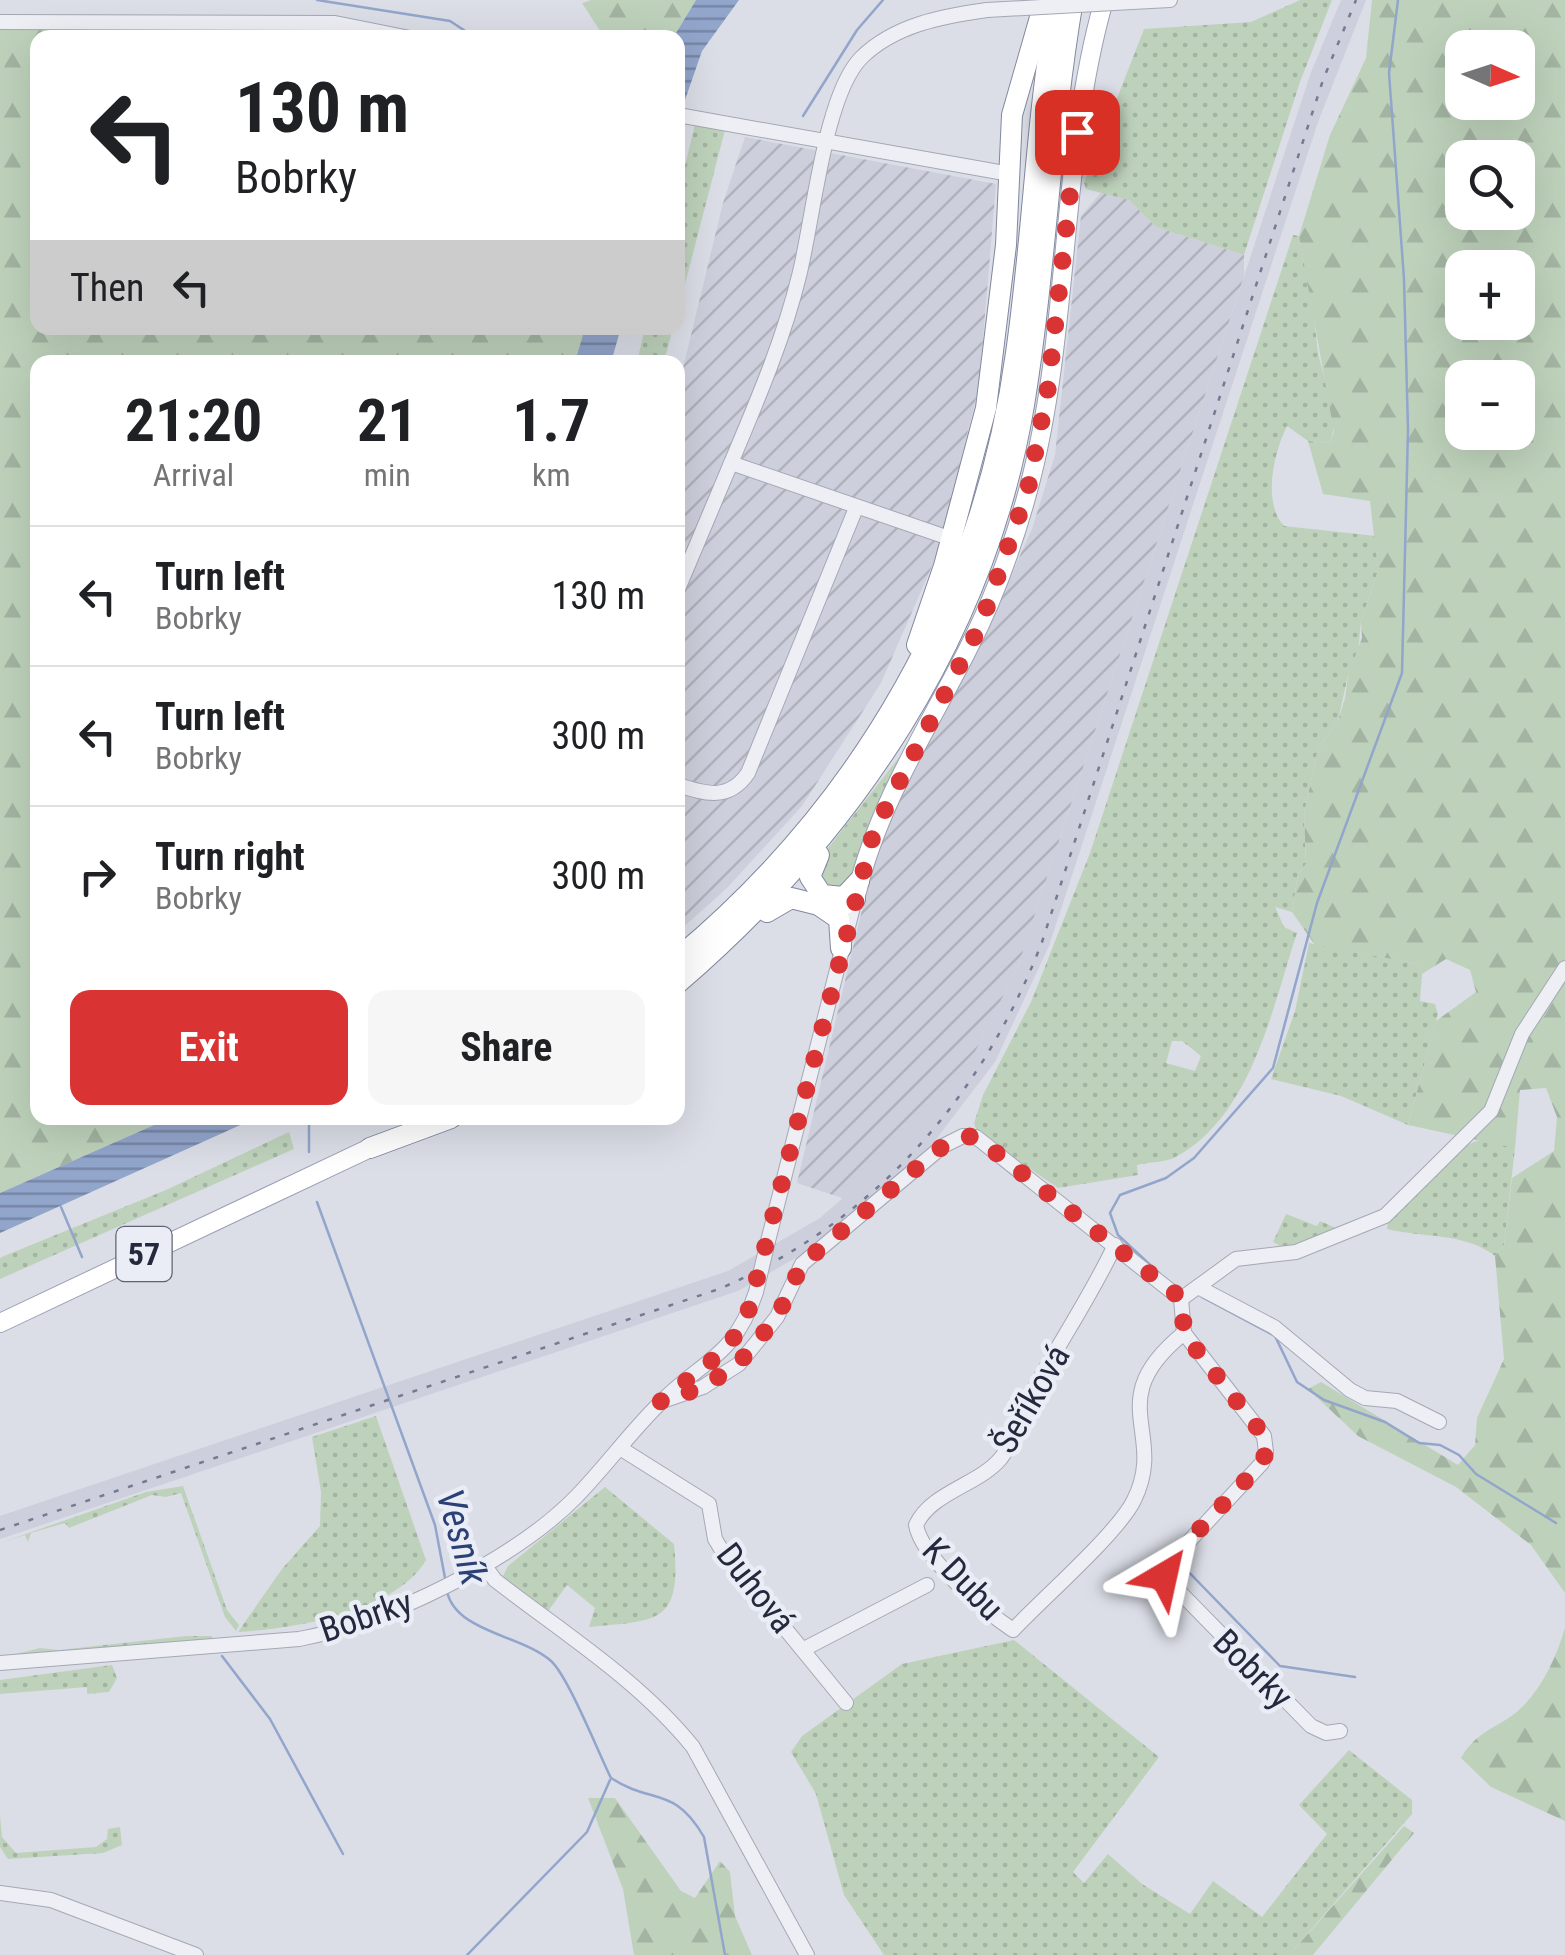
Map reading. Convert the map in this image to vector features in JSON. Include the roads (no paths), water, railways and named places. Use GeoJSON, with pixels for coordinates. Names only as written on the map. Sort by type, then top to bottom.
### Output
{"type":"FeatureCollection","features":[{"type":"Feature","properties":{"kind":"highway"},"geometry":{"type":"LineString","coordinates":[[833,800],[903,680],[952,539],[986,408],[1010,174],[1012,115],[1044,0]]}},
{"type":"Feature","properties":{"kind":"highway"},"geometry":{"type":"LineString","coordinates":[[685,952],[762,880],[833,800],[891,717],[919,668],[962,568],[988,491],[1016,353],[1058,0]]}},
{"type":"Feature","properties":{"kind":"highway"},"geometry":{"type":"LineString","coordinates":[[685,978],[784,882],[872,774],[905,725],[955,628],[1006,483],[1035,327],[1073,0]]}},
{"type":"Feature","properties":{"kind":"highway"},"geometry":{"type":"LineString","coordinates":[[844,901],[818,892],[810,882],[811,868],[848,820],[872,774]]}},
{"type":"Feature","properties":{"kind":"highway"},"geometry":{"type":"LineString","coordinates":[[685,980],[712,962],[780,902],[796,898],[844,901]]}},
{"type":"Feature","properties":{"kind":"highway"},"geometry":{"type":"LineString","coordinates":[[841,948],[839,919],[844,901]]}},
{"type":"Feature","properties":{"kind":"highway","name":"57"},"geometry":{"type":"LineString","coordinates":[[370,1148],[411,1125]]}},
{"type":"Feature","properties":{"kind":"highway","name":"57"},"geometry":{"type":"LineString","coordinates":[[370,1148],[432,1125]]}},
{"type":"Feature","properties":{"kind":"main road"},"geometry":{"type":"LineString","coordinates":[[844,901],[891,795],[988,606],[1028,489],[1048,388],[1077,132],[1104,0]]}},
{"type":"Feature","properties":{"kind":"main road","name":"57"},"geometry":{"type":"LineString","coordinates":[[0,1323],[370,1148]]}},
{"type":"Feature","properties":{"kind":"street"},"geometry":{"type":"LineString","coordinates":[[685,572],[773,364],[799,277],[841,92],[862,58],[912,26],[988,10],[1170,0]]}},
{"type":"Feature","properties":{"kind":"street"},"geometry":{"type":"LineString","coordinates":[[0,22],[335,23],[370,30]]}},
{"type":"Feature","properties":{"kind":"street"},"geometry":{"type":"LineString","coordinates":[[685,116],[1010,174]]}},
{"type":"Feature","properties":{"kind":"street"},"geometry":{"type":"LineString","coordinates":[[731,462],[952,539]]}},
{"type":"Feature","properties":{"kind":"street"},"geometry":{"type":"LineString","coordinates":[[685,787],[718,794],[732,790],[748,773],[856,508]]}},
{"type":"Feature","properties":{"kind":"street","name":"Bobrky"},"geometry":{"type":"LineString","coordinates":[[0,1663],[300,1639],[348,1628],[484,1565],[574,1500],[660,1402],[736,1338],[756,1292],[841,948],[844,901]]}},
{"type":"Feature","properties":{"kind":"street"},"geometry":{"type":"LineString","coordinates":[[1184,1334],[1182,1299],[1236,1259],[1296,1252],[1384,1216],[1491,1112],[1522,1034],[1565,968]]}},
{"type":"Feature","properties":{"kind":"street","name":"Bobrky"},"geometry":{"type":"LineString","coordinates":[[660,1402],[703,1387],[738,1364],[777,1317],[802,1264],[918,1165],[963,1136],[976,1137],[994,1148],[1182,1299]]}},
{"type":"Feature","properties":{"kind":"street","name":"Šeříková"},"geometry":{"type":"LineString","coordinates":[[916,1525],[928,1509],[996,1464],[1006,1451],[1030,1396],[1115,1245]]}},
{"type":"Feature","properties":{"kind":"street"},"geometry":{"type":"LineString","coordinates":[[1198,1288],[1274,1327],[1350,1390],[1366,1398],[1397,1401],[1438,1422]]}},
{"type":"Feature","properties":{"kind":"street","name":"Bobrky"},"geometry":{"type":"LineString","coordinates":[[1184,1334],[1264,1436],[1266,1452],[1262,1463],[1166,1565],[1164,1576],[1310,1726],[1326,1733],[1340,1731]]}},
{"type":"Feature","properties":{"kind":"street","name":"K Dubu"},"geometry":{"type":"LineString","coordinates":[[916,1525],[925,1548],[995,1618],[1013,1630],[1131,1507],[1141,1484],[1144,1378],[1159,1353],[1184,1334]]}},
{"type":"Feature","properties":{"kind":"street","name":"Duhová"},"geometry":{"type":"LineString","coordinates":[[620,1448],[709,1504],[715,1539],[724,1554],[846,1703]]}},
{"type":"Feature","properties":{"kind":"street"},"geometry":{"type":"LineString","coordinates":[[484,1565],[495,1580],[616,1673],[678,1728],[807,1955]]}},
{"type":"Feature","properties":{"kind":"street"},"geometry":{"type":"LineString","coordinates":[[804,1649],[927,1585]]}},
{"type":"Feature","properties":{"kind":"street"},"geometry":{"type":"LineString","coordinates":[[0,1892],[50,1900],[196,1955]]}},
{"type":"Feature","properties":{"kind":"water"},"geometry":{"type":"Polygon","coordinates":[[[696,0],[739,0],[702,51],[685,100],[685,30],[678,30],[696,0]]]}},
{"type":"Feature","properties":{"kind":"water"},"geometry":{"type":"Polygon","coordinates":[[[583,335],[619,335],[613,355],[577,355],[583,335]]]}},
{"type":"Feature","properties":{"kind":"water"},"geometry":{"type":"Polygon","coordinates":[[[154,1125],[240,1125],[0,1233],[0,1193],[154,1125]]]}},
{"type":"Feature","properties":{"kind":"waterway"},"geometry":{"type":"LineString","coordinates":[[317,0],[450,21],[464,30]]}},
{"type":"Feature","properties":{"kind":"waterway"},"geometry":{"type":"LineString","coordinates":[[803,116],[857,30],[883,0]]}},
{"type":"Feature","properties":{"kind":"waterway"},"geometry":{"type":"LineString","coordinates":[[1159,1273],[1118,1235],[1110,1213],[1120,1195],[1166,1178],[1194,1158],[1273,1068],[1317,903],[1402,673],[1408,430],[1404,279],[1389,73],[1398,0]]}},
{"type":"Feature","properties":{"kind":"waterway","name":"Vesník"},"geometry":{"type":"LineString","coordinates":[[309,1125],[309,1152]]}},
{"type":"Feature","properties":{"kind":"waterway","name":"Vesník"},"geometry":{"type":"LineString","coordinates":[[317,1202],[435,1525],[445,1578]]}},
{"type":"Feature","properties":{"kind":"waterway"},"geometry":{"type":"LineString","coordinates":[[61,1207],[82,1257]]}},
{"type":"Feature","properties":{"kind":"waterway"},"geometry":{"type":"LineString","coordinates":[[1202,1297],[1275,1336],[1297,1382],[1324,1400],[1385,1422],[1419,1443],[1440,1445],[1459,1455],[1476,1474],[1556,1523]]}},
{"type":"Feature","properties":{"kind":"waterway"},"geometry":{"type":"LineString","coordinates":[[1178,1561],[1280,1666],[1355,1677]]}},
{"type":"Feature","properties":{"kind":"waterway","name":"Vesník"},"geometry":{"type":"LineString","coordinates":[[447,1591],[463,1616],[551,1661],[574,1698],[611,1778],[672,1803],[693,1821],[704,1837],[725,1955]]}},
{"type":"Feature","properties":{"kind":"waterway"},"geometry":{"type":"LineString","coordinates":[[222,1656],[270,1719],[343,1854]]}},
{"type":"Feature","properties":{"kind":"waterway"},"geometry":{"type":"LineString","coordinates":[[467,1955],[587,1832],[610,1780]]}},
{"type":"Feature","properties":{"kind":"railway"},"geometry":{"type":"LineString","coordinates":[[0,1530],[719,1289],[775,1261],[826,1228],[873,1191],[916,1149],[988,1053],[1042,942],[1323,80],[1356,0]]}}]}
